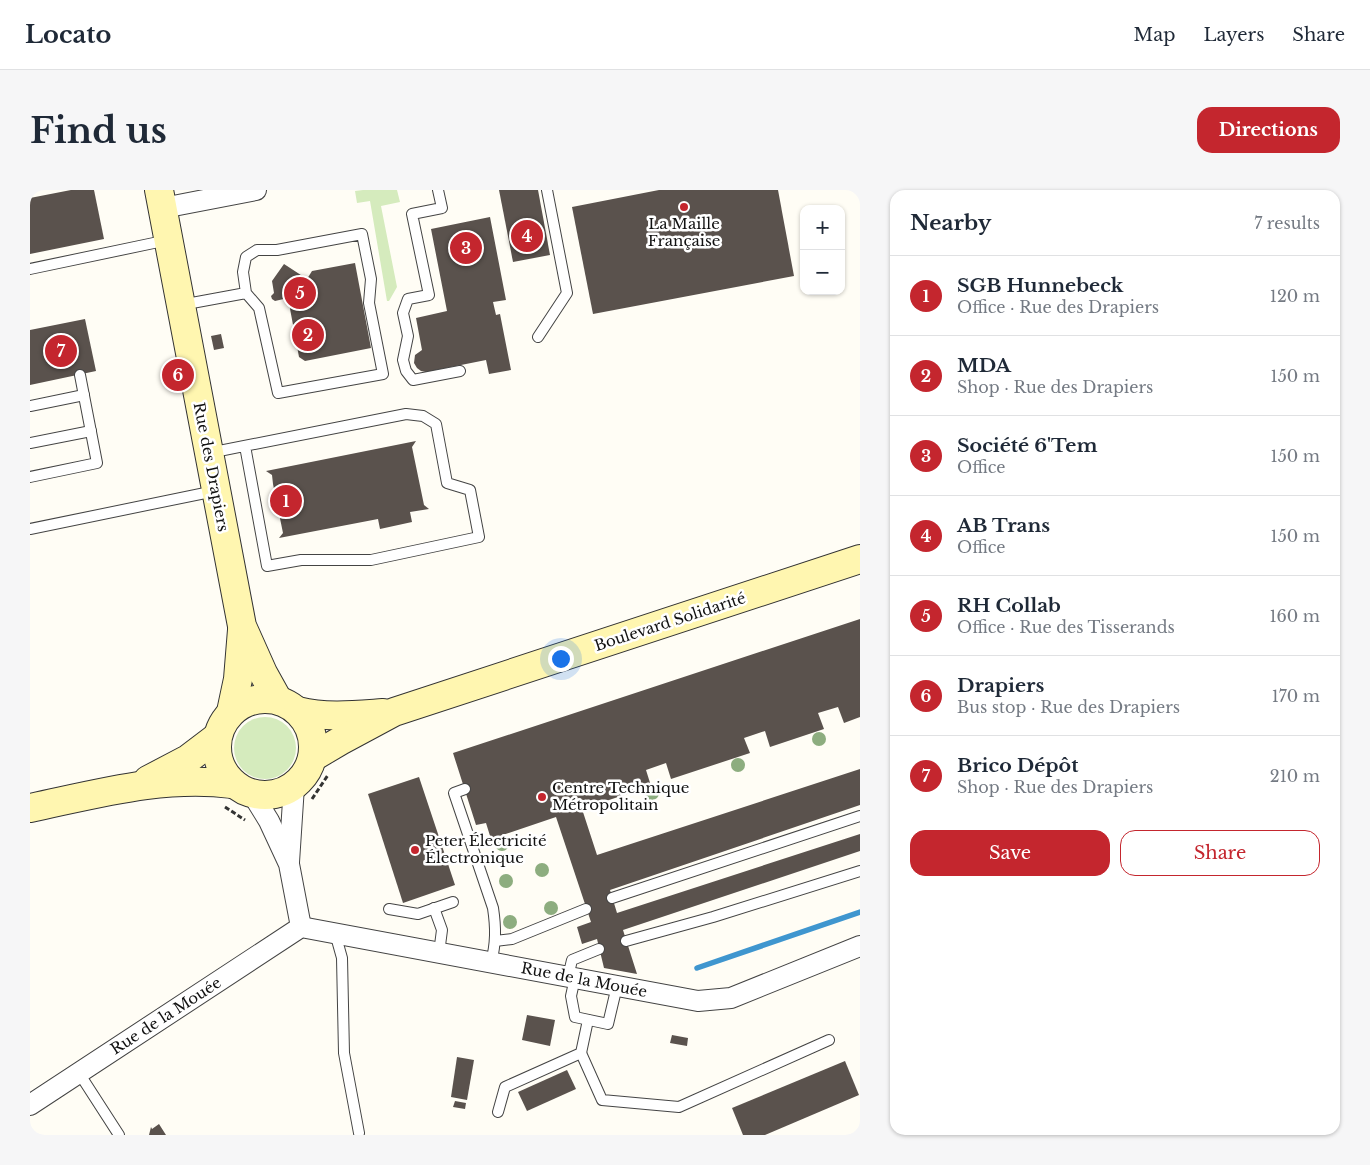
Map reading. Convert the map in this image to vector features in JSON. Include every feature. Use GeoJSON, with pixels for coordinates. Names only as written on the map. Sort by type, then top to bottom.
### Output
{"type":"FeatureCollection","features":[{"type":"Feature","properties":{"kind":"main road","name":"Rue des Drapiers"},"geometry":{"type":"LineString","coordinates":[[161,199],[242,626],[263,673],[288,706]]}},
{"type":"Feature","properties":{"kind":"main road","name":"Boulevard Solidarité"},"geometry":{"type":"LineString","coordinates":[[321,765],[340,740],[394,712],[860,559]]}},
{"type":"Feature","properties":{"kind":"main road","name":"Rue des Drapiers"},"geometry":{"type":"LineString","coordinates":[[231,712],[238,679],[242,626]]}},
{"type":"Feature","properties":{"kind":"main road"},"geometry":{"type":"LineString","coordinates":[[30,808],[138,785],[194,781],[236,795],[267,796],[281,793],[302,796],[303,778],[309,768],[321,765],[308,725],[288,706],[262,699],[246,703],[231,712],[222,723],[217,736],[216,750],[218,762],[236,795]]}},
{"type":"Feature","properties":{"kind":"main road","name":"Boulevard Solidarité"},"geometry":{"type":"LineString","coordinates":[[288,706],[315,716],[336,717],[394,712]]}},
{"type":"Feature","properties":{"kind":"main road"},"geometry":{"type":"LineString","coordinates":[[138,785],[188,759],[217,736]]}},
{"type":"Feature","properties":{"kind":"street"},"geometry":{"type":"LineString","coordinates":[[161,199],[256,190]]}},
{"type":"Feature","properties":{"kind":"street"},"geometry":{"type":"LineString","coordinates":[[236,795],[269,821],[289,864],[301,927]]}},
{"type":"Feature","properties":{"kind":"street"},"geometry":{"type":"LineString","coordinates":[[289,864],[302,796]]}},
{"type":"Feature","properties":{"kind":"street","name":"Rue de la Mouée"},"geometry":{"type":"LineString","coordinates":[[30,1105],[301,927],[698,1001],[732,998],[860,946]]}},
{"type":"Feature","properties":{"kind":"lane"},"geometry":{"type":"LineString","coordinates":[[438,190],[442,208],[412,214],[429,295],[408,299],[403,313],[408,336],[403,360],[406,371],[413,380],[460,371]]}},
{"type":"Feature","properties":{"kind":"lane"},"geometry":{"type":"LineString","coordinates":[[538,337],[568,293],[547,190]]}},
{"type":"Feature","properties":{"kind":"lane"},"geometry":{"type":"LineString","coordinates":[[362,234],[371,279],[369,303],[383,374],[278,393],[259,308],[246,293],[243,272],[246,257],[257,250],[277,250],[362,234]]}},
{"type":"Feature","properties":{"kind":"lane"},"geometry":{"type":"LineString","coordinates":[[30,269],[169,240]]}},
{"type":"Feature","properties":{"kind":"lane"},"geometry":{"type":"LineString","coordinates":[[181,305],[246,293]]}},
{"type":"Feature","properties":{"kind":"lane"},"geometry":{"type":"LineString","coordinates":[[30,477],[97,463],[80,375]]}},
{"type":"Feature","properties":{"kind":"lane"},"geometry":{"type":"LineString","coordinates":[[30,406],[84,395]]}},
{"type":"Feature","properties":{"kind":"lane"},"geometry":{"type":"LineString","coordinates":[[208,453],[406,414],[423,416],[436,424],[447,483],[470,490],[479,537],[371,560],[301,560],[267,566],[245,446]]}},
{"type":"Feature","properties":{"kind":"lane"},"geometry":{"type":"LineString","coordinates":[[30,443],[91,431]]}},
{"type":"Feature","properties":{"kind":"lane"},"geometry":{"type":"LineString","coordinates":[[30,529],[216,490]]}},
{"type":"Feature","properties":{"kind":"lane"},"geometry":{"type":"LineString","coordinates":[[465,789],[454,793],[493,908],[496,927],[491,962]]}},
{"type":"Feature","properties":{"kind":"lane"},"geometry":{"type":"LineString","coordinates":[[612,898],[860,816]]}},
{"type":"Feature","properties":{"kind":"lane"},"geometry":{"type":"LineString","coordinates":[[626,941],[713,917],[860,870]]}},
{"type":"Feature","properties":{"kind":"lane"},"geometry":{"type":"LineString","coordinates":[[389,909],[418,914],[453,902]]}},
{"type":"Feature","properties":{"kind":"lane"},"geometry":{"type":"LineString","coordinates":[[434,908],[442,930],[439,953]]}},
{"type":"Feature","properties":{"kind":"lane"},"geometry":{"type":"LineString","coordinates":[[495,941],[512,939],[586,909]]}},
{"type":"Feature","properties":{"kind":"lane"},"geometry":{"type":"LineString","coordinates":[[335,933],[342,958],[344,1053],[360,1133]]}},
{"type":"Feature","properties":{"kind":"lane"},"geometry":{"type":"LineString","coordinates":[[600,949],[572,960],[571,996],[575,1017],[608,1024],[617,986]]}},
{"type":"Feature","properties":{"kind":"lane"},"geometry":{"type":"LineString","coordinates":[[588,1020],[581,1054],[602,1100],[679,1107],[829,1040]]}},
{"type":"Feature","properties":{"kind":"lane"},"geometry":{"type":"LineString","coordinates":[[498,1112],[505,1087],[581,1054]]}},
{"type":"Feature","properties":{"kind":"lane"},"geometry":{"type":"LineString","coordinates":[[79,1073],[119,1135]]}},
{"type":"Feature","properties":{"kind":"path"},"geometry":{"type":"LineString","coordinates":[[302,796],[321,765]]}},
{"type":"Feature","properties":{"kind":"path"},"geometry":{"type":"LineString","coordinates":[[236,795],[231,810],[251,824],[269,821]]}},
{"type":"Feature","properties":{"kind":"green space"},"geometry":{"type":"Polygon","coordinates":[[[397,190],[400,202],[381,206],[397,287],[389,301],[387,301],[370,201],[357,203],[355,191],[397,190]]]}},
{"type":"Feature","properties":{"kind":"green space"},"geometry":{"type":"Polygon","coordinates":[[[259,717],[271,717],[287,726],[294,736],[296,748],[294,760],[287,770],[271,779],[259,779],[248,774],[239,765],[234,754],[234,742],[239,731],[248,722],[259,717]]]}},
{"type":"Feature","properties":{"kind":"building"},"geometry":{"type":"Polygon","coordinates":[[[71,190],[94,190],[104,239],[30,254],[30,198],[71,190]]]}},
{"type":"Feature","properties":{"kind":"building"},"geometry":{"type":"Polygon","coordinates":[[[499,190],[538,190],[550,255],[513,262],[499,190]]]}},
{"type":"Feature","properties":{"kind":"building"},"geometry":{"type":"Polygon","coordinates":[[[659,190],[778,190],[794,276],[593,314],[572,207],[659,190]]]}},
{"type":"Feature","properties":{"kind":"building"},"geometry":{"type":"Polygon","coordinates":[[[490,217],[506,300],[493,302],[496,315],[500,314],[511,370],[489,374],[486,360],[426,372],[421,371],[414,363],[415,355],[422,350],[416,318],[447,311],[431,229],[490,217]]]}},
{"type":"Feature","properties":{"kind":"building"},"geometry":{"type":"Polygon","coordinates":[[[355,263],[371,348],[305,361],[299,357],[288,298],[275,301],[272,299],[271,296],[274,293],[272,281],[284,264],[307,279],[312,271],[355,263]]]}},
{"type":"Feature","properties":{"kind":"building"},"geometry":{"type":"Polygon","coordinates":[[[85,319],[96,371],[30,385],[30,330],[85,319]]]}},
{"type":"Feature","properties":{"kind":"building"},"geometry":{"type":"Polygon","coordinates":[[[221,334],[224,348],[214,350],[211,336],[221,334]]]}},
{"type":"Feature","properties":{"kind":"building"},"geometry":{"type":"Polygon","coordinates":[[[416,441],[412,447],[424,505],[429,509],[410,512],[412,522],[380,529],[378,519],[279,538],[283,533],[272,475],[266,471],[416,441]]]}},
{"type":"Feature","properties":{"kind":"building","name":"Centre Technique Métropolitain"},"geometry":{"type":"Polygon","coordinates":[[[860,619],[860,717],[844,723],[838,707],[818,713],[824,729],[770,747],[765,731],[744,738],[750,753],[671,779],[666,763],[646,770],[651,786],[582,809],[597,855],[860,769],[860,805],[610,890],[617,913],[860,834],[860,851],[623,930],[637,974],[604,968],[597,939],[582,944],[577,927],[591,922],[556,817],[491,839],[486,823],[476,825],[453,753],[860,619]]]}},
{"type":"Feature","properties":{"kind":"building","name":"Peter Électricité Électronique"},"geometry":{"type":"Polygon","coordinates":[[[419,777],[455,885],[403,903],[368,794],[419,777]]]}},
{"type":"Feature","properties":{"kind":"building"},"geometry":{"type":"Polygon","coordinates":[[[527,1015],[555,1020],[550,1046],[522,1040],[527,1015]]]}},
{"type":"Feature","properties":{"kind":"building"},"geometry":{"type":"Polygon","coordinates":[[[672,1035],[688,1038],[687,1046],[670,1043],[672,1035]]]}},
{"type":"Feature","properties":{"kind":"building"},"geometry":{"type":"Polygon","coordinates":[[[457,1057],[474,1060],[467,1100],[451,1097],[457,1057]]]}},
{"type":"Feature","properties":{"kind":"building"},"geometry":{"type":"Polygon","coordinates":[[[845,1061],[859,1095],[765,1135],[743,1135],[732,1108],[845,1061]]]}},
{"type":"Feature","properties":{"kind":"building"},"geometry":{"type":"Polygon","coordinates":[[[567,1070],[576,1089],[527,1111],[518,1092],[567,1070]]]}},
{"type":"Feature","properties":{"kind":"building"},"geometry":{"type":"Polygon","coordinates":[[[455,1101],[466,1103],[465,1109],[453,1107],[455,1101]]]}},
{"type":"Feature","properties":{"kind":"building"},"geometry":{"type":"Polygon","coordinates":[[[159,1124],[166,1135],[149,1135],[151,1127],[152,1129],[159,1124]]]}},
{"type":"Feature","properties":{"kind":"waterway"},"geometry":{"type":"LineString","coordinates":[[697,968],[860,912]]}},
{"type":"Feature","properties":{"kind":"place","name":"La Maille Française"},"geometry":{"type":"Point","coordinates":[684,207]}},
{"type":"Feature","properties":{"kind":"place","name":"AB Trans"},"geometry":{"type":"Point","coordinates":[527,236]}},
{"type":"Feature","properties":{"kind":"place","name":"Société 6'Tem"},"geometry":{"type":"Point","coordinates":[466,248]}},
{"type":"Feature","properties":{"kind":"place","name":"RH Collab"},"geometry":{"type":"Point","coordinates":[300,293]}},
{"type":"Feature","properties":{"kind":"place","name":"MDA"},"geometry":{"type":"Point","coordinates":[308,335]}},
{"type":"Feature","properties":{"kind":"place","name":"Brico Dépôt"},"geometry":{"type":"Point","coordinates":[61,351]}},
{"type":"Feature","properties":{"kind":"place","name":"Drapiers"},"geometry":{"type":"Point","coordinates":[178,375]}},
{"type":"Feature","properties":{"kind":"place","name":"SGB Hunnebeck"},"geometry":{"type":"Point","coordinates":[286,501]}},
{"type":"Feature","properties":{"kind":"place","name":"Centre Technique Métropolitain"},"geometry":{"type":"Point","coordinates":[542,797]}},
{"type":"Feature","properties":{"kind":"place","name":"Peter Électricité Électronique"},"geometry":{"type":"Point","coordinates":[415,850]}}]}
